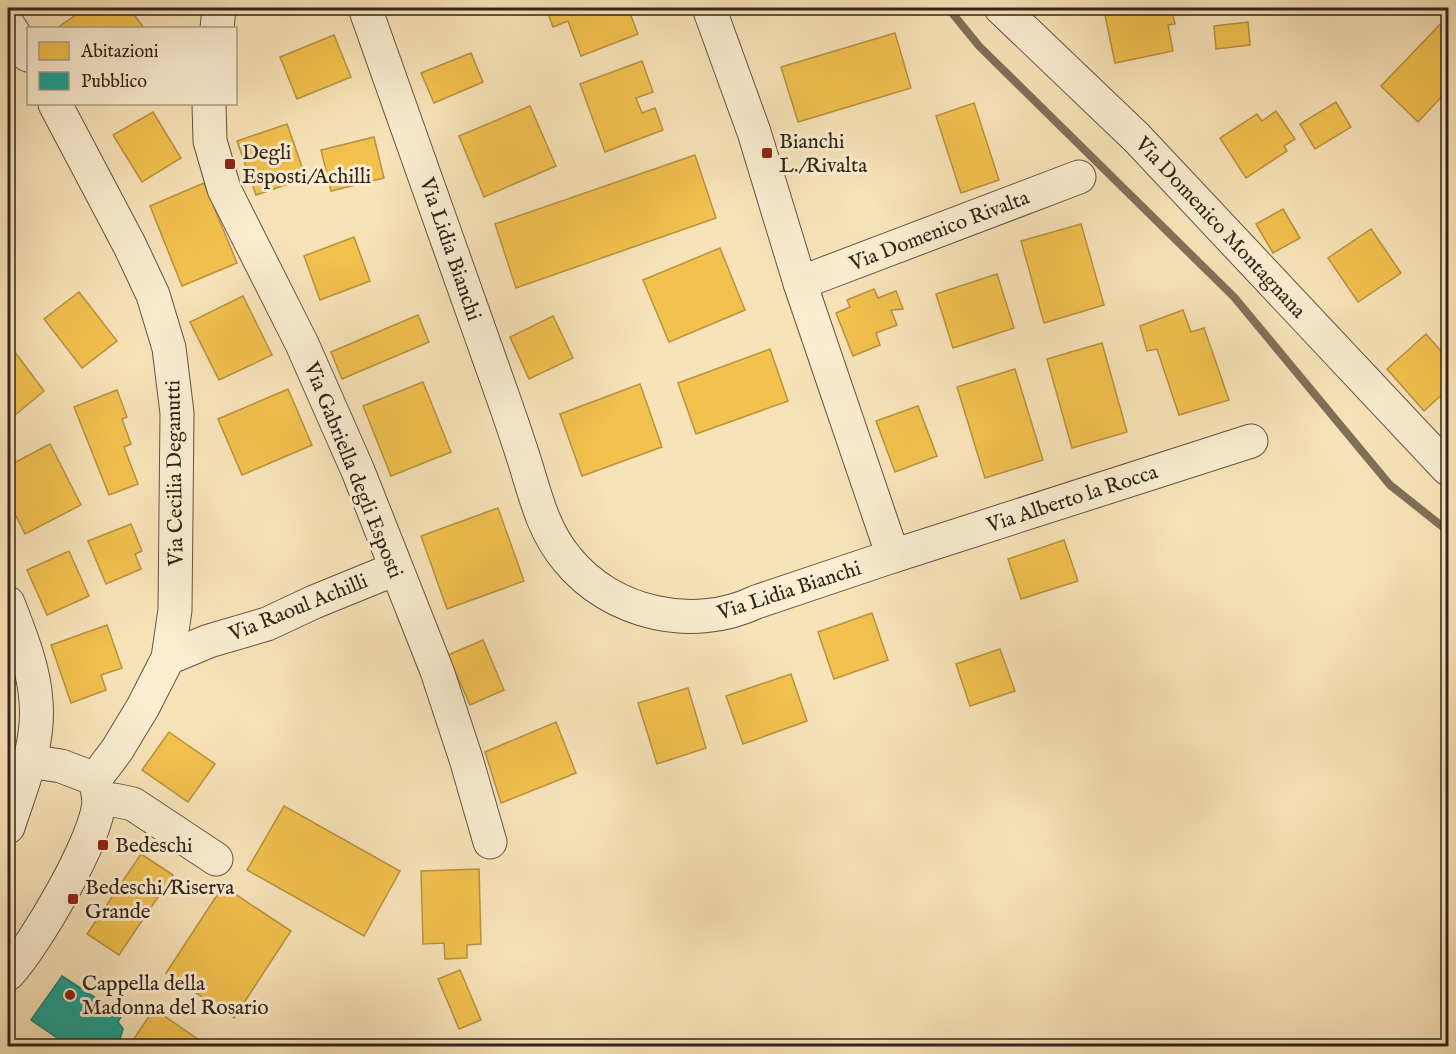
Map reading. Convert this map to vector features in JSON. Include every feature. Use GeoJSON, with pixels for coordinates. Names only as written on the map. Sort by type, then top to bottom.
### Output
{"type":"FeatureCollection","features":[{"type":"Feature","properties":{"kind":"street"},"geometry":{"type":"LineString","coordinates":[[218,27],[219,8]]}},
{"type":"Feature","properties":{"kind":"street","name":"Via Lidia Bianchi"},"geometry":{"type":"LineString","coordinates":[[365,8],[516,434],[544,522],[568,561],[599,588],[642,611],[702,616],[743,608],[893,556]]}},
{"type":"Feature","properties":{"kind":"street"},"geometry":{"type":"LineString","coordinates":[[709,8],[754,132],[800,283],[893,556]]}},
{"type":"Feature","properties":{"kind":"street","name":"Via Domenico Montagnana"},"geometry":{"type":"LineString","coordinates":[[1001,8],[1137,138],[1444,455]]}},
{"type":"Feature","properties":{"kind":"street"},"geometry":{"type":"LineString","coordinates":[[8,25],[27,54]]}},
{"type":"Feature","properties":{"kind":"street","name":"Via Cecilia Deganutti"},"geometry":{"type":"LineString","coordinates":[[56,105],[141,268],[163,322],[170,348],[176,395],[175,610],[168,658],[97,790]]}},
{"type":"Feature","properties":{"kind":"street","name":"Via Gabriella degli Esposti"},"geometry":{"type":"LineString","coordinates":[[209,105],[210,141],[224,189],[302,344],[333,410],[362,481],[437,671],[490,843]]}},
{"type":"Feature","properties":{"kind":"street","name":"Via Domenico Rivalta"},"geometry":{"type":"LineString","coordinates":[[800,283],[1078,177]]}},
{"type":"Feature","properties":{"kind":"street","name":"Via Alberto la Rocca"},"geometry":{"type":"LineString","coordinates":[[893,556],[1251,441]]}},
{"type":"Feature","properties":{"kind":"street","name":"Via Raoul Achilli"},"geometry":{"type":"LineString","coordinates":[[168,658],[209,641],[267,624],[395,569]]}},
{"type":"Feature","properties":{"kind":"street"},"geometry":{"type":"LineString","coordinates":[[8,603],[26,655],[36,700],[35,731],[29,760],[8,827]]}},
{"type":"Feature","properties":{"kind":"street"},"geometry":{"type":"LineString","coordinates":[[29,760],[61,766],[114,800],[133,804],[216,859]]}},
{"type":"Feature","properties":{"kind":"street"},"geometry":{"type":"LineString","coordinates":[[8,974],[18,951],[55,904],[75,864],[92,827],[97,790]]}},
{"type":"Feature","properties":{"kind":"building: Abitazioni"},"geometry":{"type":"Polygon","coordinates":[[[86,8],[129,8],[143,27],[58,27],[86,8]]]}},
{"type":"Feature","properties":{"kind":"building: Abitazioni"},"geometry":{"type":"Polygon","coordinates":[[[546,8],[628,8],[638,34],[581,56],[568,21],[553,27],[546,8]]]}},
{"type":"Feature","properties":{"kind":"building: Abitazioni"},"geometry":{"type":"Polygon","coordinates":[[[1171,8],[1175,24],[1168,25],[1173,51],[1115,63],[1104,10],[1171,8]]]}},
{"type":"Feature","properties":{"kind":"building: Abitazioni"},"geometry":{"type":"Polygon","coordinates":[[[1299,8],[1313,8],[1305,14],[1299,8]]]}},
{"type":"Feature","properties":{"kind":"building: Abitazioni"},"geometry":{"type":"Polygon","coordinates":[[[1448,16],[1448,90],[1418,122],[1381,86],[1448,16]]]}},
{"type":"Feature","properties":{"kind":"building: Abitazioni"},"geometry":{"type":"Polygon","coordinates":[[[1248,22],[1250,45],[1216,49],[1214,26],[1248,22]]]}},
{"type":"Feature","properties":{"kind":"building: Abitazioni"},"geometry":{"type":"Polygon","coordinates":[[[895,33],[911,88],[798,122],[781,67],[895,33]]]}},
{"type":"Feature","properties":{"kind":"building: Abitazioni"},"geometry":{"type":"Polygon","coordinates":[[[334,35],[351,77],[297,99],[280,57],[334,35]]]}},
{"type":"Feature","properties":{"kind":"building: Abitazioni"},"geometry":{"type":"Polygon","coordinates":[[[471,53],[483,82],[434,103],[421,73],[471,53]]]}},
{"type":"Feature","properties":{"kind":"building: Abitazioni"},"geometry":{"type":"Polygon","coordinates":[[[642,61],[653,92],[636,98],[642,113],[655,108],[663,130],[605,152],[580,84],[642,61]]]}},
{"type":"Feature","properties":{"kind":"building: Abitazioni"},"geometry":{"type":"Polygon","coordinates":[[[1336,102],[1351,127],[1315,149],[1300,124],[1336,102]]]}},
{"type":"Feature","properties":{"kind":"building: Abitazioni"},"geometry":{"type":"Polygon","coordinates":[[[974,103],[999,180],[961,193],[936,116],[974,103]]]}},
{"type":"Feature","properties":{"kind":"building: Abitazioni"},"geometry":{"type":"Polygon","coordinates":[[[530,106],[556,166],[484,197],[459,136],[530,106]]]}},
{"type":"Feature","properties":{"kind":"building: Abitazioni"},"geometry":{"type":"Polygon","coordinates":[[[1276,111],[1295,139],[1284,146],[1287,151],[1246,178],[1220,138],[1257,114],[1262,121],[1276,111]]]}},
{"type":"Feature","properties":{"kind":"building: Abitazioni"},"geometry":{"type":"Polygon","coordinates":[[[153,112],[181,158],[142,182],[113,135],[153,112]]]}},
{"type":"Feature","properties":{"kind":"building: Abitazioni"},"geometry":{"type":"Polygon","coordinates":[[[287,124],[306,178],[256,195],[237,141],[287,124]]]}},
{"type":"Feature","properties":{"kind":"building: Abitazioni"},"geometry":{"type":"Polygon","coordinates":[[[374,137],[384,178],[331,191],[321,150],[374,137]]]}},
{"type":"Feature","properties":{"kind":"building: Abitazioni"},"geometry":{"type":"Polygon","coordinates":[[[695,155],[716,218],[516,288],[495,224],[695,155]]]}},
{"type":"Feature","properties":{"kind":"building: Abitazioni"},"geometry":{"type":"Polygon","coordinates":[[[204,183],[237,263],[182,286],[150,206],[204,183]]]}},
{"type":"Feature","properties":{"kind":"building: Abitazioni"},"geometry":{"type":"Polygon","coordinates":[[[1283,209],[1300,238],[1273,253],[1256,224],[1283,209]]]}},
{"type":"Feature","properties":{"kind":"building: Abitazioni"},"geometry":{"type":"Polygon","coordinates":[[[1081,224],[1104,305],[1044,323],[1021,241],[1081,224]]]}},
{"type":"Feature","properties":{"kind":"building: Abitazioni"},"geometry":{"type":"Polygon","coordinates":[[[1371,229],[1401,273],[1358,302],[1328,258],[1371,229]]]}},
{"type":"Feature","properties":{"kind":"building: Abitazioni"},"geometry":{"type":"Polygon","coordinates":[[[354,237],[370,281],[320,300],[304,256],[354,237]]]}},
{"type":"Feature","properties":{"kind":"building: Abitazioni"},"geometry":{"type":"Polygon","coordinates":[[[720,248],[745,310],[669,342],[643,280],[720,248]]]}},
{"type":"Feature","properties":{"kind":"building: Abitazioni"},"geometry":{"type":"Polygon","coordinates":[[[997,274],[1014,328],[953,348],[936,294],[997,274]]]}},
{"type":"Feature","properties":{"kind":"building: Abitazioni"},"geometry":{"type":"Polygon","coordinates":[[[874,289],[878,298],[896,291],[903,309],[891,310],[897,325],[876,333],[880,345],[853,356],[836,313],[850,307],[847,300],[874,289]]]}},
{"type":"Feature","properties":{"kind":"building: Abitazioni"},"geometry":{"type":"Polygon","coordinates":[[[1448,290],[1448,303],[1442,294],[1448,290]]]}},
{"type":"Feature","properties":{"kind":"building: Abitazioni"},"geometry":{"type":"Polygon","coordinates":[[[79,292],[117,341],[82,368],[44,319],[79,292]]]}},
{"type":"Feature","properties":{"kind":"building: Abitazioni"},"geometry":{"type":"Polygon","coordinates":[[[243,296],[272,355],[219,380],[190,322],[243,296]]]}},
{"type":"Feature","properties":{"kind":"building: Abitazioni"},"geometry":{"type":"Polygon","coordinates":[[[1183,310],[1191,332],[1204,328],[1229,400],[1179,415],[1157,349],[1147,351],[1140,326],[1183,310]]]}},
{"type":"Feature","properties":{"kind":"building: Abitazioni"},"geometry":{"type":"Polygon","coordinates":[[[418,315],[429,342],[342,379],[331,352],[418,315]]]}},
{"type":"Feature","properties":{"kind":"building: Abitazioni"},"geometry":{"type":"Polygon","coordinates":[[[553,316],[573,358],[529,379],[510,337],[553,316]]]}},
{"type":"Feature","properties":{"kind":"building: Abitazioni"},"geometry":{"type":"Polygon","coordinates":[[[1426,334],[1448,359],[1448,389],[1424,411],[1387,369],[1426,334]]]}},
{"type":"Feature","properties":{"kind":"building: Abitazioni"},"geometry":{"type":"Polygon","coordinates":[[[8,343],[44,391],[8,421],[8,343]]]}},
{"type":"Feature","properties":{"kind":"building: Abitazioni"},"geometry":{"type":"Polygon","coordinates":[[[1102,343],[1127,432],[1072,448],[1047,359],[1102,343]]]}},
{"type":"Feature","properties":{"kind":"building: Abitazioni"},"geometry":{"type":"Polygon","coordinates":[[[770,349],[788,401],[696,434],[678,383],[770,349]]]}},
{"type":"Feature","properties":{"kind":"building: Abitazioni"},"geometry":{"type":"Polygon","coordinates":[[[1015,369],[1043,460],[985,478],[957,387],[1015,369]]]}},
{"type":"Feature","properties":{"kind":"building: Abitazioni"},"geometry":{"type":"Polygon","coordinates":[[[423,382],[451,452],[391,476],[363,406],[423,382]]]}},
{"type":"Feature","properties":{"kind":"building: Abitazioni"},"geometry":{"type":"Polygon","coordinates":[[[640,384],[662,447],[582,476],[560,414],[640,384]]]}},
{"type":"Feature","properties":{"kind":"building: Abitazioni"},"geometry":{"type":"Polygon","coordinates":[[[288,389],[312,445],[242,475],[218,419],[288,389]]]}},
{"type":"Feature","properties":{"kind":"building: Abitazioni"},"geometry":{"type":"Polygon","coordinates":[[[117,390],[127,417],[122,419],[131,444],[124,447],[138,484],[109,495],[74,407],[117,390]]]}},
{"type":"Feature","properties":{"kind":"building: Abitazioni"},"geometry":{"type":"Polygon","coordinates":[[[918,406],[937,456],[895,472],[876,421],[918,406]]]}},
{"type":"Feature","properties":{"kind":"building: Abitazioni"},"geometry":{"type":"Polygon","coordinates":[[[50,444],[81,505],[25,534],[8,500],[8,466],[50,444]]]}},
{"type":"Feature","properties":{"kind":"building: Abitazioni"},"geometry":{"type":"Polygon","coordinates":[[[498,508],[524,581],[447,609],[421,536],[498,508]]]}},
{"type":"Feature","properties":{"kind":"building: Abitazioni"},"geometry":{"type":"Polygon","coordinates":[[[131,524],[142,551],[135,554],[141,569],[106,584],[88,541],[131,524]]]}},
{"type":"Feature","properties":{"kind":"building: Abitazioni"},"geometry":{"type":"Polygon","coordinates":[[[1064,540],[1078,581],[1021,599],[1008,559],[1064,540]]]}},
{"type":"Feature","properties":{"kind":"building: Abitazioni"},"geometry":{"type":"Polygon","coordinates":[[[69,551],[89,596],[47,615],[27,570],[69,551]]]}},
{"type":"Feature","properties":{"kind":"building: Abitazioni"},"geometry":{"type":"Polygon","coordinates":[[[872,613],[888,660],[834,679],[818,632],[872,613]]]}},
{"type":"Feature","properties":{"kind":"building: Abitazioni"},"geometry":{"type":"Polygon","coordinates":[[[107,625],[122,668],[101,675],[106,690],[71,703],[51,645],[107,625]]]}},
{"type":"Feature","properties":{"kind":"building: Abitazioni"},"geometry":{"type":"Polygon","coordinates":[[[483,640],[504,690],[470,705],[448,655],[483,640]]]}},
{"type":"Feature","properties":{"kind":"building: Abitazioni"},"geometry":{"type":"Polygon","coordinates":[[[1000,649],[1015,691],[970,706],[956,664],[1000,649]]]}},
{"type":"Feature","properties":{"kind":"building: Abitazioni"},"geometry":{"type":"Polygon","coordinates":[[[791,674],[807,721],[743,744],[726,696],[791,674]]]}},
{"type":"Feature","properties":{"kind":"building: Abitazioni"},"geometry":{"type":"Polygon","coordinates":[[[688,688],[706,748],[657,764],[638,703],[688,688]]]}},
{"type":"Feature","properties":{"kind":"building: Abitazioni"},"geometry":{"type":"Polygon","coordinates":[[[556,722],[576,773],[501,803],[485,752],[556,722]]]}},
{"type":"Feature","properties":{"kind":"building: Abitazioni"},"geometry":{"type":"Polygon","coordinates":[[[169,732],[215,764],[188,802],[142,770],[169,732]]]}},
{"type":"Feature","properties":{"kind":"building: Abitazioni"},"geometry":{"type":"Polygon","coordinates":[[[284,806],[400,871],[364,936],[247,870],[284,806]]]}},
{"type":"Feature","properties":{"kind":"building: Abitazioni"},"geometry":{"type":"Polygon","coordinates":[[[141,854],[173,875],[119,955],[87,934],[141,854]]]}},
{"type":"Feature","properties":{"kind":"building: Abitazioni"},"geometry":{"type":"Polygon","coordinates":[[[479,869],[481,944],[467,945],[467,958],[445,959],[444,943],[423,944],[421,871],[479,869]]]}},
{"type":"Feature","properties":{"kind":"building: Abitazioni"},"geometry":{"type":"Polygon","coordinates":[[[223,886],[291,931],[234,1018],[166,973],[223,886]]]}},
{"type":"Feature","properties":{"kind":"building: Abitazioni"},"geometry":{"type":"Polygon","coordinates":[[[460,970],[481,1020],[459,1029],[438,979],[460,970]]]}},
{"type":"Feature","properties":{"kind":"building: Abitazioni"},"geometry":{"type":"Polygon","coordinates":[[[154,1009],[208,1046],[129,1046],[154,1009]]]}},
{"type":"Feature","properties":{"kind":"building: Pubblico","name":"Cappella della Madonna del Rosario"},"geometry":{"type":"Polygon","coordinates":[[[62,976],[122,1015],[118,1022],[123,1029],[120,1039],[114,1045],[69,1046],[31,1020],[62,976]]]}},
{"type":"Feature","properties":{"kind":"waterway"},"geometry":{"type":"LineString","coordinates":[[948,8],[979,46],[1234,297],[1390,485],[1448,531]]}},
{"type":"Feature","properties":{"kind":"place","name":"Bianchi L./Rivalta"},"geometry":{"type":"Point","coordinates":[767,153]}},
{"type":"Feature","properties":{"kind":"place","name":"Degli Esposti/Achilli"},"geometry":{"type":"Point","coordinates":[230,164]}},
{"type":"Feature","properties":{"kind":"place","name":"Bedeschi"},"geometry":{"type":"Point","coordinates":[103,845]}},
{"type":"Feature","properties":{"kind":"place","name":"Bedeschi/Riserva Grande"},"geometry":{"type":"Point","coordinates":[73,899]}},
{"type":"Feature","properties":{"kind":"place","name":"Cappella della Madonna del Rosario"},"geometry":{"type":"Point","coordinates":[70,995]}}]}
